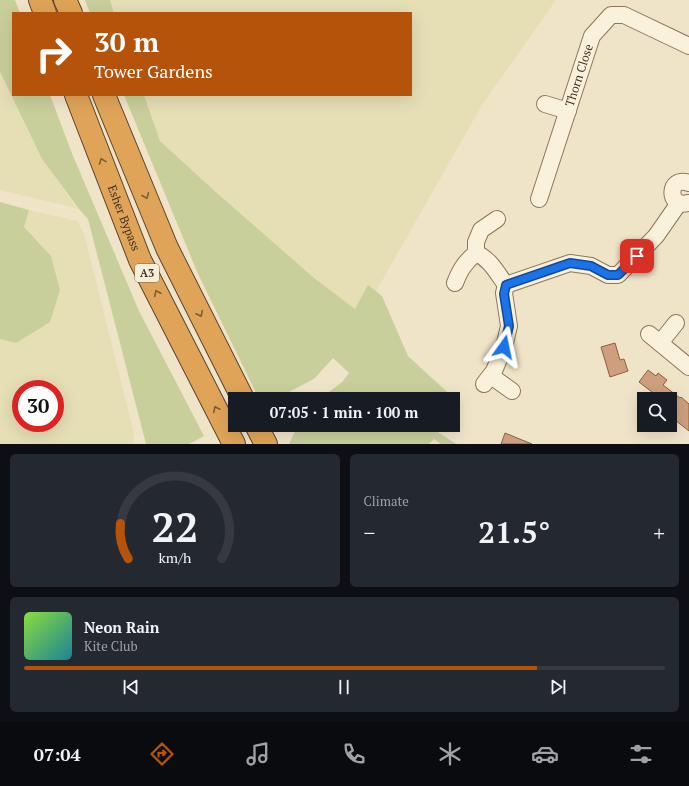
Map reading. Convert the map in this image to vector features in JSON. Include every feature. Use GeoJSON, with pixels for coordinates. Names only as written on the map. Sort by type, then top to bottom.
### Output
{"type":"FeatureCollection","features":[{"type":"Feature","properties":{"kind":"highway"},"geometry":{"type":"LineString","coordinates":[[40,0],[45,12]]}},
{"type":"Feature","properties":{"kind":"highway"},"geometry":{"type":"LineString","coordinates":[[65,0],[71,12]]}},
{"type":"Feature","properties":{"kind":"highway","name":"Esher Bypass"},"geometry":{"type":"LineString","coordinates":[[76,96],[140,260],[234,444]]}},
{"type":"Feature","properties":{"kind":"highway","name":"A3"},"geometry":{"type":"LineString","coordinates":[[104,96],[167,248],[239,392]]}},
{"type":"Feature","properties":{"kind":"highway"},"geometry":{"type":"LineString","coordinates":[[260,432],[266,444]]}},
{"type":"Feature","properties":{"kind":"street","name":"Thorn Close"},"geometry":{"type":"LineString","coordinates":[[539,199],[592,36],[611,15],[624,15],[689,46]]}},
{"type":"Feature","properties":{"kind":"street"},"geometry":{"type":"LineString","coordinates":[[545,104],[568,111]]}},
{"type":"Feature","properties":{"kind":"street"},"geometry":{"type":"LineString","coordinates":[[506,285],[570,263],[591,266],[608,275],[618,275],[656,236],[684,203],[674,200],[672,196],[673,187],[678,182],[689,182]]}},
{"type":"Feature","properties":{"kind":"street"},"geometry":{"type":"LineString","coordinates":[[476,253],[476,242],[481,230],[497,218]]}},
{"type":"Feature","properties":{"kind":"street"},"geometry":{"type":"LineString","coordinates":[[476,253],[492,265],[506,285],[504,294],[509,326],[504,347],[494,371],[488,380],[512,391]]}},
{"type":"Feature","properties":{"kind":"street"},"geometry":{"type":"LineString","coordinates":[[455,283],[459,272],[466,261],[476,253]]}},
{"type":"Feature","properties":{"kind":"street"},"geometry":{"type":"LineString","coordinates":[[676,323],[654,339],[689,367]]}},
{"type":"Feature","properties":{"kind":"shaded area"},"geometry":{"type":"Polygon","coordinates":[[[110,0],[556,0],[482,105],[358,323],[160,141],[144,96],[412,96],[412,12],[114,12],[110,0]]]}},
{"type":"Feature","properties":{"kind":"shaded area"},"geometry":{"type":"Polygon","coordinates":[[[0,73],[42,159],[73,203],[79,209],[0,190],[0,73]]]}},
{"type":"Feature","properties":{"kind":"shaded area"},"geometry":{"type":"Polygon","coordinates":[[[29,210],[77,221],[84,233],[134,433],[133,444],[0,444],[0,339],[16,342],[51,256],[24,227],[29,210]]]}},
{"type":"Feature","properties":{"kind":"green space"},"geometry":{"type":"Polygon","coordinates":[[[0,0],[15,0],[20,12],[12,12],[12,96],[50,96],[71,151],[139,311],[204,436],[189,444],[146,444],[88,219],[42,159],[0,72],[0,0]]]}},
{"type":"Feature","properties":{"kind":"green space"},"geometry":{"type":"Polygon","coordinates":[[[85,0],[110,0],[114,12],[90,12],[85,0]]]}},
{"type":"Feature","properties":{"kind":"green space"},"geometry":{"type":"Polygon","coordinates":[[[124,96],[144,96],[160,141],[314,278],[355,309],[368,285],[382,296],[408,356],[447,392],[329,392],[342,382],[349,373],[333,358],[314,379],[289,392],[256,392],[198,274],[124,96]]]}},
{"type":"Feature","properties":{"kind":"green space"},"geometry":{"type":"Polygon","coordinates":[[[0,202],[29,210],[24,227],[51,256],[60,290],[50,322],[16,343],[0,339],[0,202]]]}},
{"type":"Feature","properties":{"kind":"green space"},"geometry":{"type":"Polygon","coordinates":[[[295,432],[438,432],[456,444],[441,444],[434,439],[429,444],[289,444],[295,432]]]}},
{"type":"Feature","properties":{"kind":"building"},"geometry":{"type":"Polygon","coordinates":[[[615,343],[620,360],[624,359],[628,371],[610,377],[601,347],[615,343]]]}},
{"type":"Feature","properties":{"kind":"building"},"geometry":{"type":"Polygon","coordinates":[[[648,370],[656,376],[658,373],[667,380],[663,385],[672,392],[652,392],[639,382],[648,370]]]}},
{"type":"Feature","properties":{"kind":"building"},"geometry":{"type":"Polygon","coordinates":[[[677,396],[680,398],[681,397],[689,404],[689,431],[677,422],[677,396]]]}},
{"type":"Feature","properties":{"kind":"building"},"geometry":{"type":"Polygon","coordinates":[[[505,433],[532,444],[501,444],[505,433]]]}},
{"type":"Feature","properties":{"kind":"route"},"geometry":{"type":"LineString","coordinates":[[504,347],[509,326],[504,294],[506,285],[570,263],[591,266],[608,275],[618,275],[637,256]]}}]}
